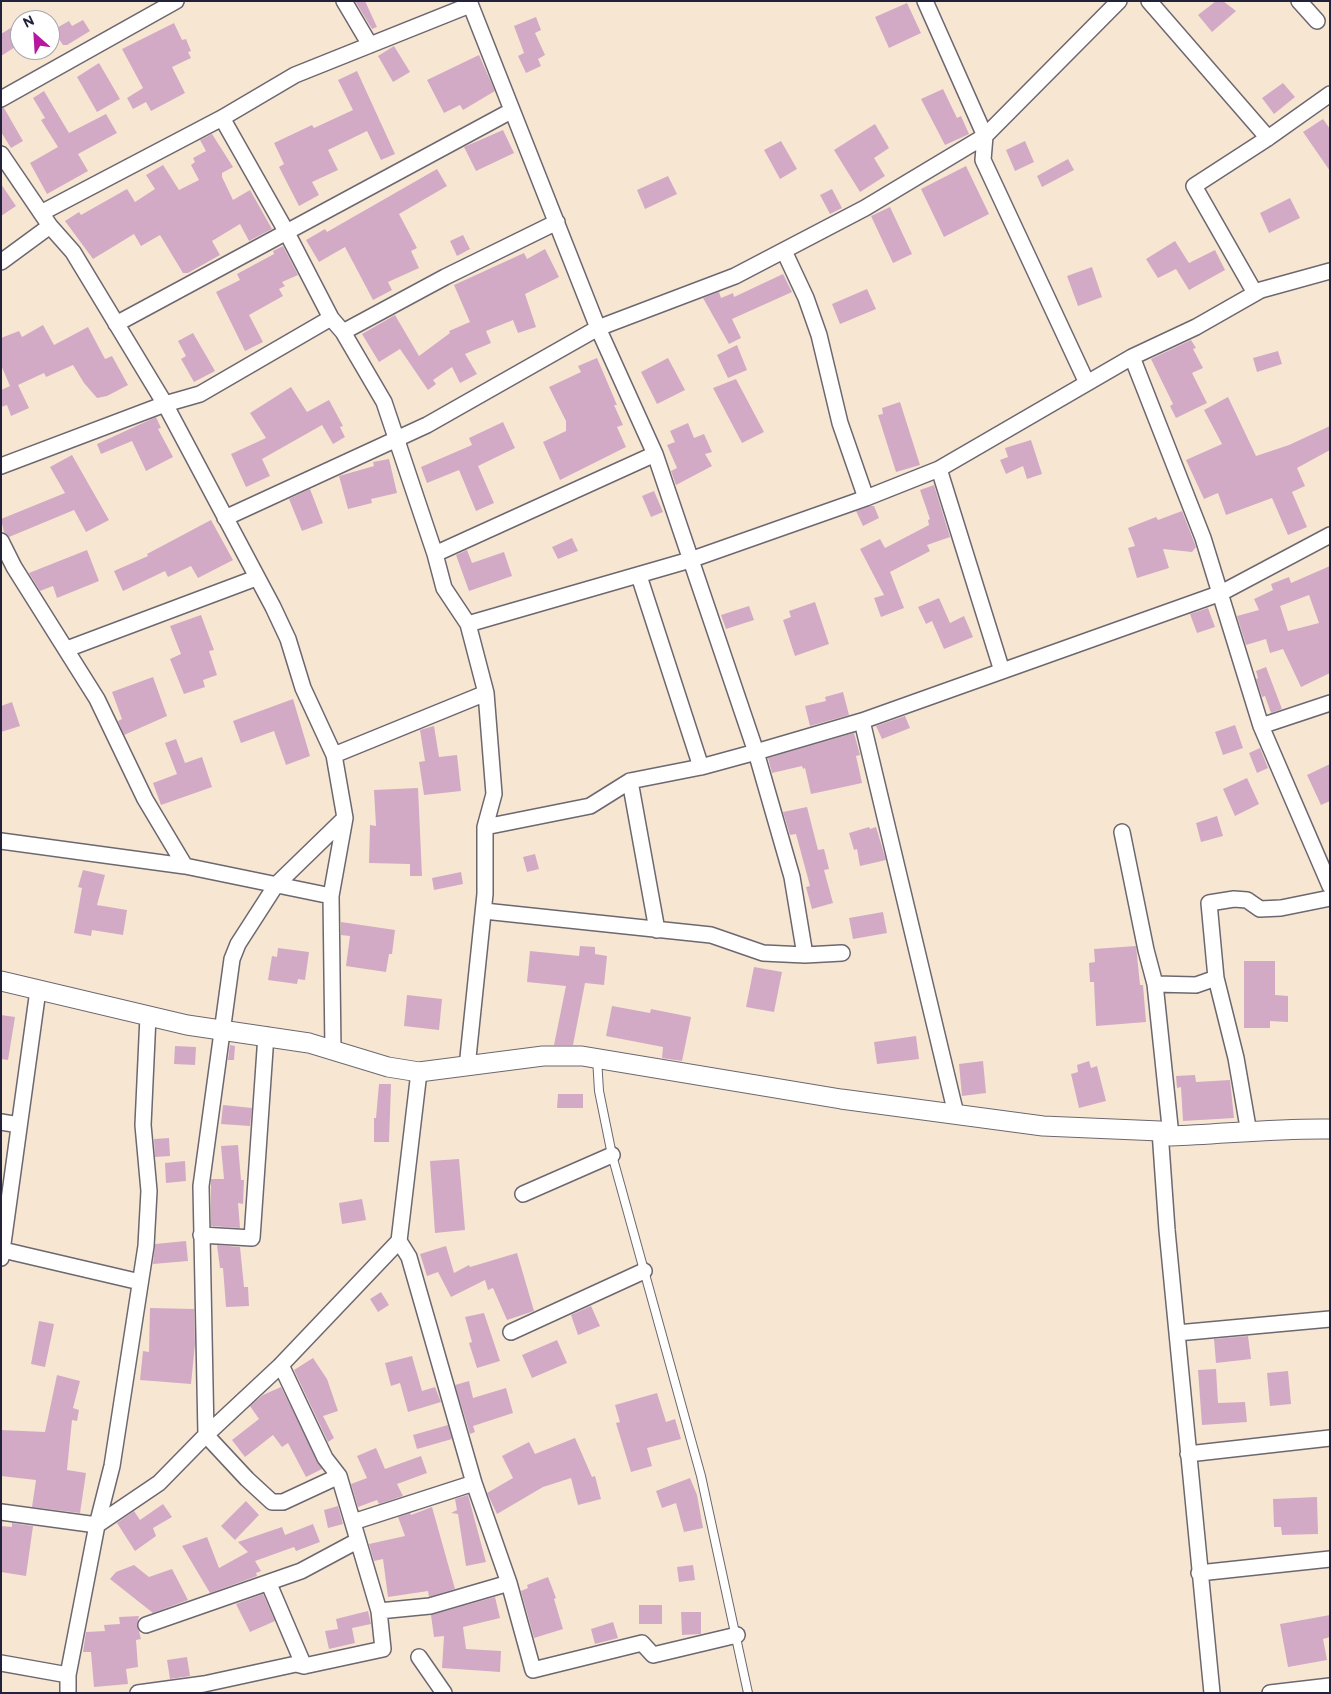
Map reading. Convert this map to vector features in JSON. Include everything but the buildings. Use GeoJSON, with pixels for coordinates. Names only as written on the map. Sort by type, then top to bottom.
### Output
{"type":"FeatureCollection","features":[{"type":"Feature","properties":{"kind":"street"},"geometry":{"type":"LineString","coordinates":[[1,100],[176,1]]}},
{"type":"Feature","properties":{"kind":"street"},"geometry":{"type":"LineString","coordinates":[[344,1],[370,45]]}},
{"type":"Feature","properties":{"kind":"street"},"geometry":{"type":"LineString","coordinates":[[925,1],[985,136],[983,160],[1086,383]]}},
{"type":"Feature","properties":{"kind":"street"},"geometry":{"type":"LineString","coordinates":[[225,518],[427,425],[598,328],[735,276],[865,208],[985,136],[1118,1]]}},
{"type":"Feature","properties":{"kind":"street"},"geometry":{"type":"LineString","coordinates":[[1148,1],[1268,138]]}},
{"type":"Feature","properties":{"kind":"street"},"geometry":{"type":"LineString","coordinates":[[1299,1],[1317,21]]}},
{"type":"Feature","properties":{"kind":"street"},"geometry":{"type":"LineString","coordinates":[[41,213],[222,118],[295,75],[469,3],[598,328],[654,454],[756,752],[792,877],[805,955]]}},
{"type":"Feature","properties":{"kind":"street"},"geometry":{"type":"LineString","coordinates":[[1255,293],[1194,186],[1268,138],[1330,94]]}},
{"type":"Feature","properties":{"kind":"street"},"geometry":{"type":"LineString","coordinates":[[116,324],[511,111]]}},
{"type":"Feature","properties":{"kind":"street"},"geometry":{"type":"LineString","coordinates":[[222,118],[286,232],[331,318],[343,332],[384,402],[435,554],[444,588],[468,624],[486,693],[494,794],[485,827],[484,911],[467,1067]]}},
{"type":"Feature","properties":{"kind":"street"},"geometry":{"type":"LineString","coordinates":[[1,154],[50,226],[73,252],[165,404],[288,639],[303,688],[334,755],[345,818],[330,896],[333,1051]]}},
{"type":"Feature","properties":{"kind":"street"},"geometry":{"type":"LineString","coordinates":[[343,332],[436,281],[557,222]]}},
{"type":"Feature","properties":{"kind":"street"},"geometry":{"type":"LineString","coordinates":[[1,262],[50,226]]}},
{"type":"Feature","properties":{"kind":"street"},"geometry":{"type":"LineString","coordinates":[[784,251],[806,298],[819,335],[840,423],[866,498]]}},
{"type":"Feature","properties":{"kind":"street"},"geometry":{"type":"LineString","coordinates":[[468,624],[690,560],[866,498],[939,469],[1132,357],[1196,326],[1255,293],[1330,271]]}},
{"type":"Feature","properties":{"kind":"street"},"geometry":{"type":"LineString","coordinates":[[1,466],[165,404],[200,394],[331,318]]}},
{"type":"Feature","properties":{"kind":"street"},"geometry":{"type":"LineString","coordinates":[[1132,357],[1181,478],[1221,593],[1261,726],[1330,886]]}},
{"type":"Feature","properties":{"kind":"street"},"geometry":{"type":"LineString","coordinates":[[435,554],[654,454]]}},
{"type":"Feature","properties":{"kind":"street"},"geometry":{"type":"LineString","coordinates":[[939,469],[1002,671]]}},
{"type":"Feature","properties":{"kind":"street"},"geometry":{"type":"LineString","coordinates":[[485,827],[590,806],[630,781],[700,767],[862,721],[1221,593],[1330,536]]}},
{"type":"Feature","properties":{"kind":"street"},"geometry":{"type":"LineString","coordinates":[[1,541],[14,567],[97,699],[145,799],[186,866]]}},
{"type":"Feature","properties":{"kind":"street"},"geometry":{"type":"LineString","coordinates":[[639,576],[700,767]]}},
{"type":"Feature","properties":{"kind":"street"},"geometry":{"type":"LineString","coordinates":[[66,649],[256,578]]}},
{"type":"Feature","properties":{"kind":"street"},"geometry":{"type":"LineString","coordinates":[[334,755],[486,693]]}},
{"type":"Feature","properties":{"kind":"street"},"geometry":{"type":"LineString","coordinates":[[1261,726],[1330,703]]}},
{"type":"Feature","properties":{"kind":"street"},"geometry":{"type":"LineString","coordinates":[[862,721],[956,1114]]}},
{"type":"Feature","properties":{"kind":"street"},"geometry":{"type":"LineString","coordinates":[[630,781],[658,930]]}},
{"type":"Feature","properties":{"kind":"street"},"geometry":{"type":"LineString","coordinates":[[338,1476],[283,1502],[272,1502],[247,1480],[206,1435],[205,1291],[201,1236],[201,1186],[232,959],[238,944],[276,884],[345,818]]}},
{"type":"Feature","properties":{"kind":"street"},"geometry":{"type":"LineString","coordinates":[[1122,832],[1146,950],[1156,984],[1177,1333],[1212,1693]]}},
{"type":"Feature","properties":{"kind":"street"},"geometry":{"type":"LineString","coordinates":[[1,841],[186,866],[330,896]]}},
{"type":"Feature","properties":{"kind":"street"},"geometry":{"type":"LineString","coordinates":[[250,879],[264,904]]}},
{"type":"Feature","properties":{"kind":"street"},"geometry":{"type":"LineString","coordinates":[[1248,1133],[1236,1058],[1216,978],[1209,903],[1234,899],[1247,900],[1260,909],[1281,908],[1330,898]]}},
{"type":"Feature","properties":{"kind":"street"},"geometry":{"type":"LineString","coordinates":[[484,911],[711,936],[763,953],[805,955],[842,953]]}},
{"type":"Feature","properties":{"kind":"street"},"geometry":{"type":"LineString","coordinates":[[1156,984],[1196,984],[1216,978]]}},
{"type":"Feature","properties":{"kind":"street"},"geometry":{"type":"LineString","coordinates":[[1,981],[186,1025],[266,1035],[310,1043],[388,1067],[419,1072],[543,1056],[582,1056],[841,1099],[1043,1126],[1166,1133],[1248,1133],[1279,1128],[1330,1129]]}},
{"type":"Feature","properties":{"kind":"street"},"geometry":{"type":"LineString","coordinates":[[38,990],[2,1254],[140,1282]]}},
{"type":"Feature","properties":{"kind":"street"},"geometry":{"type":"LineString","coordinates":[[68,1693],[68,1676],[97,1526],[112,1466],[146,1246],[149,1191],[143,1125],[148,1016]]}},
{"type":"Feature","properties":{"kind":"street"},"geometry":{"type":"LineString","coordinates":[[201,1236],[252,1238],[266,1035]]}},
{"type":"Feature","properties":{"kind":"street"},"geometry":{"type":"LineString","coordinates":[[1,1512],[97,1526],[159,1483],[206,1435],[281,1365],[399,1241],[419,1072]]}},
{"type":"Feature","properties":{"kind":"street"},"geometry":{"type":"LineString","coordinates":[[1,1122],[20,1125]]}},
{"type":"Feature","properties":{"kind":"street"},"geometry":{"type":"LineString","coordinates":[[523,1194],[612,1155]]}},
{"type":"Feature","properties":{"kind":"street"},"geometry":{"type":"LineString","coordinates":[[399,1241],[409,1257],[474,1483],[509,1583],[533,1670],[642,1643],[653,1655],[737,1635]]}},
{"type":"Feature","properties":{"kind":"street"},"geometry":{"type":"LineString","coordinates":[[510,1332],[644,1272]]}},
{"type":"Feature","properties":{"kind":"street"},"geometry":{"type":"LineString","coordinates":[[1177,1333],[1330,1319]]}},
{"type":"Feature","properties":{"kind":"street"},"geometry":{"type":"LineString","coordinates":[[138,1693],[205,1688],[296,1664],[304,1666],[383,1649],[380,1611],[338,1476],[325,1458],[281,1365]]}},
{"type":"Feature","properties":{"kind":"street"},"geometry":{"type":"LineString","coordinates":[[1188,1454],[1330,1438]]}},
{"type":"Feature","properties":{"kind":"street"},"geometry":{"type":"LineString","coordinates":[[353,1522],[474,1483]]}},
{"type":"Feature","properties":{"kind":"street"},"geometry":{"type":"LineString","coordinates":[[146,1625],[269,1584],[301,1571],[357,1541]]}},
{"type":"Feature","properties":{"kind":"street"},"geometry":{"type":"LineString","coordinates":[[1199,1573],[1330,1559]]}},
{"type":"Feature","properties":{"kind":"street"},"geometry":{"type":"LineString","coordinates":[[380,1611],[430,1606],[509,1583]]}},
{"type":"Feature","properties":{"kind":"street"},"geometry":{"type":"LineString","coordinates":[[269,1584],[304,1666]]}},
{"type":"Feature","properties":{"kind":"street"},"geometry":{"type":"LineString","coordinates":[[419,1656],[444,1693]]}},
{"type":"Feature","properties":{"kind":"street"},"geometry":{"type":"LineString","coordinates":[[1,1664],[68,1676]]}},
{"type":"Feature","properties":{"kind":"street"},"geometry":{"type":"LineString","coordinates":[[1270,1693],[1293,1692],[1330,1686]]}},
{"type":"Feature","properties":{"kind":"lane"},"geometry":{"type":"LineString","coordinates":[[597,1058],[599,1091],[612,1155],[702,1476],[748,1693]]}}]}
